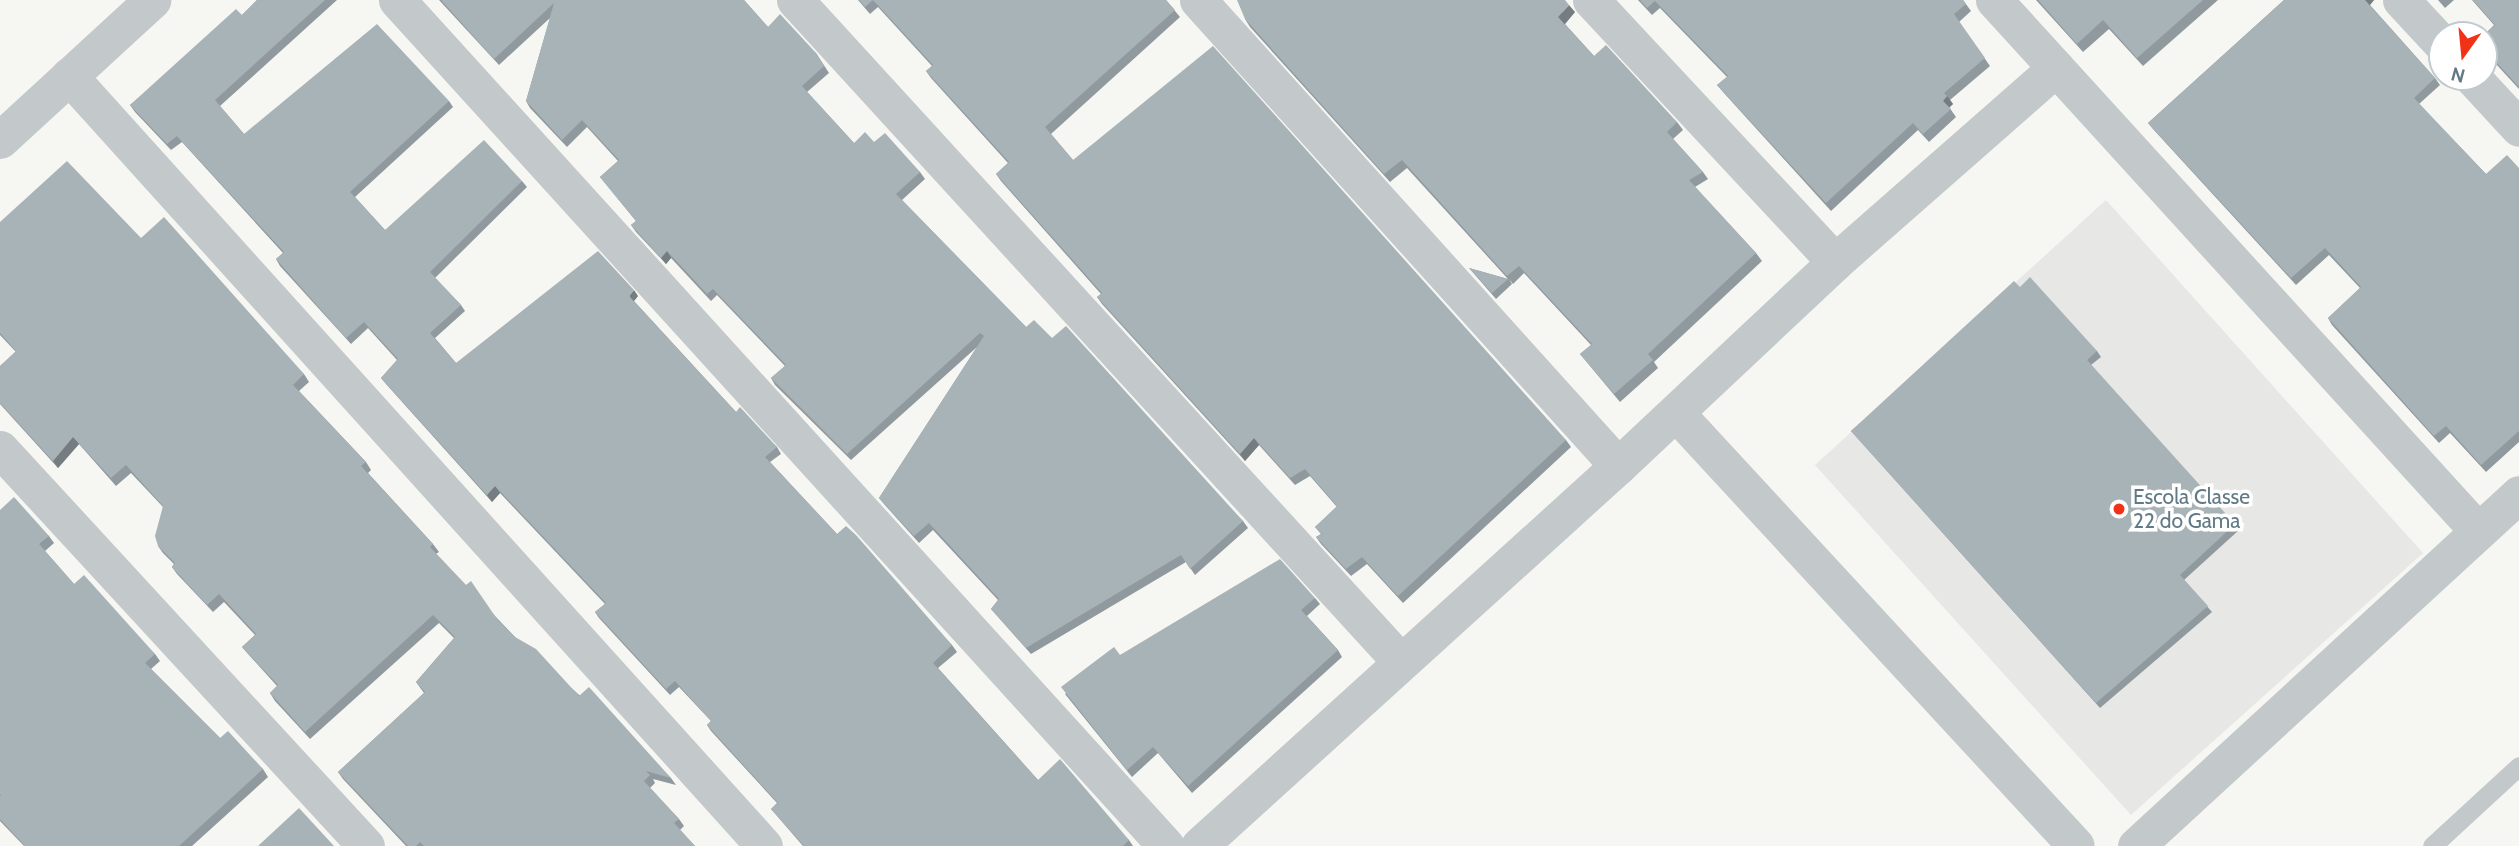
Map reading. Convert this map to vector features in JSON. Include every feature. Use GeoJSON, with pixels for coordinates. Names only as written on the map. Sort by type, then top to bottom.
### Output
{"type":"FeatureCollection","features":[{"type":"Feature","properties":{"kind":"street"},"geometry":{"type":"LineString","coordinates":[[397,0],[1166,846]]}},
{"type":"Feature","properties":{"kind":"street"},"geometry":{"type":"LineString","coordinates":[[795,0],[1401,662]]}},
{"type":"Feature","properties":{"kind":"street"},"geometry":{"type":"LineString","coordinates":[[1198,0],[1618,466]]}},
{"type":"Feature","properties":{"kind":"street"},"geometry":{"type":"LineString","coordinates":[[1591,0],[1835,262]]}},
{"type":"Feature","properties":{"kind":"street"},"geometry":{"type":"LineString","coordinates":[[1994,0],[2478,531]]}},
{"type":"Feature","properties":{"kind":"street"},"geometry":{"type":"LineString","coordinates":[[2401,0],[2428,29]]}},
{"type":"Feature","properties":{"kind":"street"},"geometry":{"type":"LineString","coordinates":[[0,140],[146,2]]}},
{"type":"Feature","properties":{"kind":"street"},"geometry":{"type":"LineString","coordinates":[[1199,846],[1676,413],[1835,262],[2056,68]]}},
{"type":"Feature","properties":{"kind":"street"},"geometry":{"type":"LineString","coordinates":[[69,76],[764,846]]}},
{"type":"Feature","properties":{"kind":"street"},"geometry":{"type":"LineString","coordinates":[[2485,91],[2519,128]]}},
{"type":"Feature","properties":{"kind":"street"},"geometry":{"type":"LineString","coordinates":[[1676,413],[2076,846]]}},
{"type":"Feature","properties":{"kind":"street"},"geometry":{"type":"LineString","coordinates":[[0,449],[366,846]]}},
{"type":"Feature","properties":{"kind":"street"},"geometry":{"type":"LineString","coordinates":[[2136,846],[2519,494]]}},
{"type":"Feature","properties":{"kind":"lane"},"geometry":{"type":"LineString","coordinates":[[2432,846],[2519,766]]}},
{"type":"Feature","properties":{"kind":"shaded area","name":"Escola Classe 22 do Gama"},"geometry":{"type":"Polygon","coordinates":[[[2106,200],[2423,553],[2131,815],[1815,465],[2106,200]]]}},
{"type":"Feature","properties":{"kind":"building"},"geometry":{"type":"Polygon","coordinates":[[[257,0],[325,0],[215,100],[244,134],[377,24],[449,101],[350,192],[385,230],[484,140],[522,181],[430,272],[461,305],[430,333],[456,363],[598,251],[634,290],[629,296],[736,412],[740,407],[777,447],[765,457],[837,534],[846,526],[856,535],[952,645],[933,663],[1038,780],[1060,759],[1129,840],[1123,846],[804,846],[771,809],[778,803],[707,725],[711,721],[675,681],[666,689],[595,612],[606,603],[495,486],[487,495],[381,378],[398,359],[364,322],[346,338],[276,259],[284,252],[177,136],[167,144],[130,105],[236,9],[242,15],[257,0]]]}},
{"type":"Feature","properties":{"kind":"building"},"geometry":{"type":"Polygon","coordinates":[[[441,0],[744,0],[768,27],[780,14],[816,53],[824,66],[802,86],[854,143],[865,132],[874,142],[885,133],[920,172],[896,194],[1026,327],[1034,320],[1052,338],[1066,326],[1243,521],[1190,569],[1181,555],[1026,648],[991,609],[999,599],[929,523],[914,536],[879,498],[984,336],[980,333],[847,454],[771,378],[786,365],[713,289],[707,294],[667,251],[661,258],[631,225],[636,221],[600,177],[619,160],[582,120],[562,140],[526,101],[554,3],[494,59],[441,0]]]}},
{"type":"Feature","properties":{"kind":"building"},"geometry":{"type":"Polygon","coordinates":[[[859,0],[873,0],[865,7],[859,0]]]}},
{"type":"Feature","properties":{"kind":"building"},"geometry":{"type":"Polygon","coordinates":[[[873,0],[1166,0],[1175,10],[1045,127],[1073,160],[1213,46],[1566,440],[1398,596],[1362,557],[1346,569],[1316,537],[1322,534],[1315,527],[1337,506],[1305,469],[1290,478],[1254,438],[1240,454],[1097,297],[1102,293],[996,174],[1009,162],[926,71],[933,65],[873,0]]]}},
{"type":"Feature","properties":{"kind":"building"},"geometry":{"type":"Polygon","coordinates":[[[1237,0],[1565,0],[1569,5],[1558,17],[1594,56],[1606,45],[1677,122],[1667,132],[1703,172],[1689,180],[1756,253],[1648,354],[1653,360],[1614,394],[1580,354],[1592,344],[1519,266],[1507,276],[1402,160],[1384,174],[1245,19],[1237,0]]]}},
{"type":"Feature","properties":{"kind":"building"},"geometry":{"type":"Polygon","coordinates":[[[1640,0],[1963,0],[1966,4],[1954,14],[1985,58],[1944,93],[1947,96],[1943,101],[1951,109],[1923,134],[1913,123],[1826,203],[1717,85],[1728,76],[1655,1],[1647,8],[1640,0]]]}},
{"type":"Feature","properties":{"kind":"building"},"geometry":{"type":"Polygon","coordinates":[[[2038,0],[2203,0],[2137,58],[2103,20],[2077,44],[2038,0]]]}},
{"type":"Feature","properties":{"kind":"building"},"geometry":{"type":"Polygon","coordinates":[[[2284,0],[2365,0],[2428,70],[2428,85],[2414,98],[2486,174],[2507,155],[2519,168],[2519,431],[2481,465],[2446,426],[2434,436],[2328,318],[2361,287],[2325,248],[2291,278],[2148,123],[2284,0]]]}},
{"type":"Feature","properties":{"kind":"building"},"geometry":{"type":"Polygon","coordinates":[[[2473,0],[2519,0],[2519,87],[2498,64],[2498,21],[2491,21],[2473,0]]]}},
{"type":"Feature","properties":{"kind":"building"},"geometry":{"type":"Polygon","coordinates":[[[67,161],[141,238],[164,217],[304,374],[293,385],[366,462],[361,466],[433,544],[430,547],[466,585],[471,581],[497,619],[515,637],[536,649],[579,696],[589,687],[671,778],[646,771],[650,775],[644,781],[679,819],[674,823],[695,846],[424,846],[420,842],[416,846],[408,846],[338,772],[425,692],[416,682],[455,637],[433,615],[305,732],[270,693],[278,685],[242,647],[256,634],[219,594],[207,605],[172,567],[175,563],[158,546],[155,536],[163,506],[126,465],[111,478],[73,437],[53,461],[0,403],[0,366],[16,351],[0,333],[0,222],[67,161]]]}},
{"type":"Feature","properties":{"kind":"building"},"geometry":{"type":"Polygon","coordinates":[[[1469,268],[1508,279],[1492,293],[1469,268]]]}},
{"type":"Feature","properties":{"kind":"building"},"geometry":{"type":"Polygon","coordinates":[[[2030,277],[2097,351],[2087,360],[2235,524],[2180,575],[2208,606],[2096,703],[1851,431],[2014,281],[2020,287],[2030,277]]]}},
{"type":"Feature","properties":{"kind":"building"},"geometry":{"type":"Polygon","coordinates":[[[14,497],[49,536],[39,544],[74,584],[84,575],[155,654],[145,663],[220,738],[228,731],[263,769],[179,846],[24,846],[0,819],[0,510],[14,497]]]}},
{"type":"Feature","properties":{"kind":"building"},"geometry":{"type":"Polygon","coordinates":[[[1280,559],[1315,598],[1301,610],[1338,650],[1188,786],[1153,747],[1127,770],[1061,687],[1114,647],[1120,655],[1280,559]]]}},
{"type":"Feature","properties":{"kind":"building"},"geometry":{"type":"Polygon","coordinates":[[[299,808],[334,846],[258,846],[299,808]]]}},
{"type":"Feature","properties":{"kind":"place","name":"Escola Classe 22 do Gama"},"geometry":{"type":"Point","coordinates":[2119,509]}}]}
